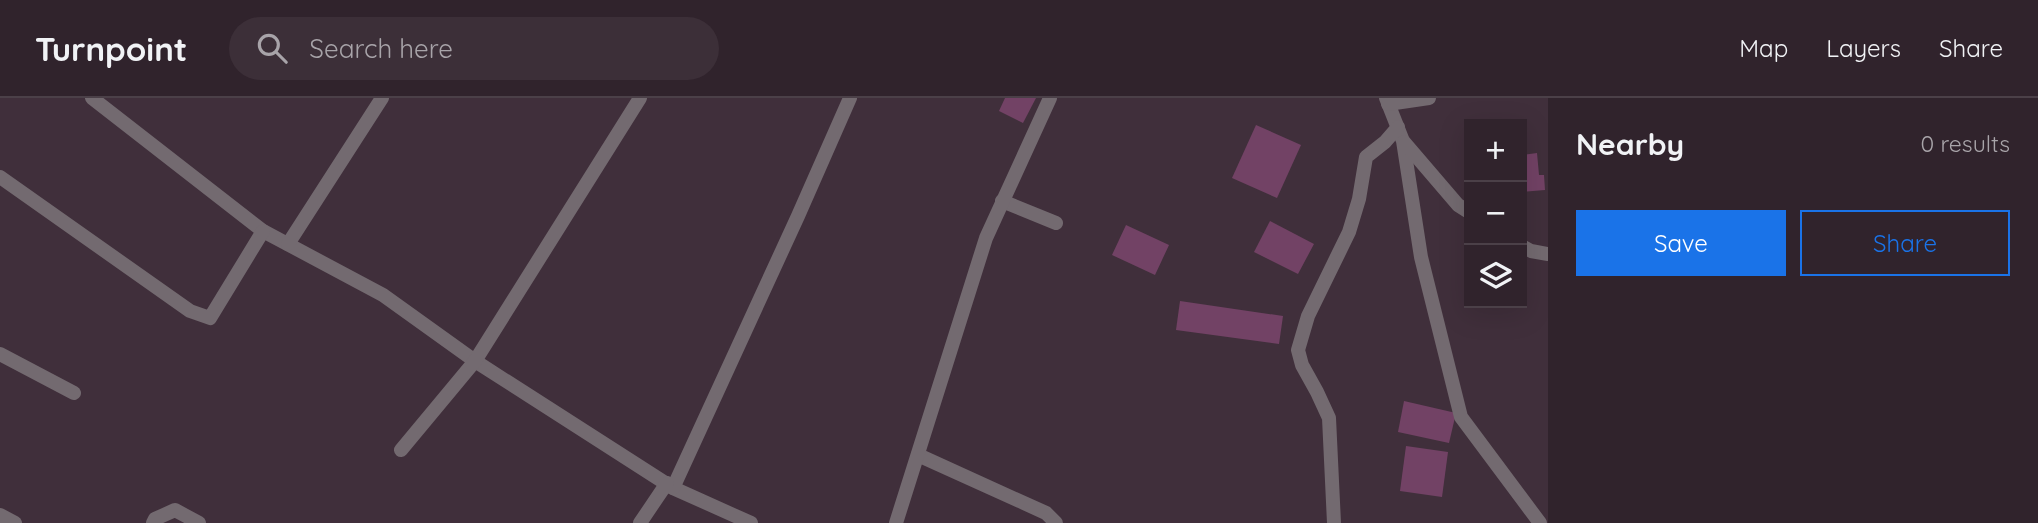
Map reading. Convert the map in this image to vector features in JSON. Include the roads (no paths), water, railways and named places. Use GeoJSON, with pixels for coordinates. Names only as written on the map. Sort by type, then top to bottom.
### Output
{"type":"FeatureCollection","features":[{"type":"Feature","properties":{"kind":"street"},"geometry":{"type":"LineString","coordinates":[[92,98],[263,231],[383,295],[475,361],[670,486],[751,523]]}},
{"type":"Feature","properties":{"kind":"street"},"geometry":{"type":"LineString","coordinates":[[288,244],[382,98]]}},
{"type":"Feature","properties":{"kind":"street"},"geometry":{"type":"LineString","coordinates":[[401,450],[475,361],[640,98]]}},
{"type":"Feature","properties":{"kind":"street"},"geometry":{"type":"LineString","coordinates":[[640,523],[670,486],[798,216],[850,98]]}},
{"type":"Feature","properties":{"kind":"street"},"geometry":{"type":"LineString","coordinates":[[896,523],[986,238],[1050,98]]}},
{"type":"Feature","properties":{"kind":"street"},"geometry":{"type":"LineString","coordinates":[[1429,98],[1387,101],[1401,134],[1421,257],[1461,416],[1540,523]]}},
{"type":"Feature","properties":{"kind":"street"},"geometry":{"type":"LineString","coordinates":[[1401,134],[1458,205],[1464,209]]}},
{"type":"Feature","properties":{"kind":"street"},"geometry":{"type":"LineString","coordinates":[[1334,523],[1329,418],[1302,365],[1298,350],[1308,316],[1349,232],[1359,199],[1366,157],[1385,142],[1401,134]]}},
{"type":"Feature","properties":{"kind":"street"},"geometry":{"type":"LineString","coordinates":[[0,177],[190,311],[210,318],[263,231]]}},
{"type":"Feature","properties":{"kind":"street"},"geometry":{"type":"LineString","coordinates":[[1002,201],[1056,223]]}},
{"type":"Feature","properties":{"kind":"street"},"geometry":{"type":"LineString","coordinates":[[1527,249],[1548,254]]}},
{"type":"Feature","properties":{"kind":"street"},"geometry":{"type":"LineString","coordinates":[[0,354],[74,393]]}},
{"type":"Feature","properties":{"kind":"street"},"geometry":{"type":"LineString","coordinates":[[918,455],[1045,513],[1056,523]]}},
{"type":"Feature","properties":{"kind":"street"},"geometry":{"type":"LineString","coordinates":[[153,523],[155,519],[175,510],[199,523]]}},
{"type":"Feature","properties":{"kind":"street"},"geometry":{"type":"LineString","coordinates":[[0,515],[15,523]]}}]}
